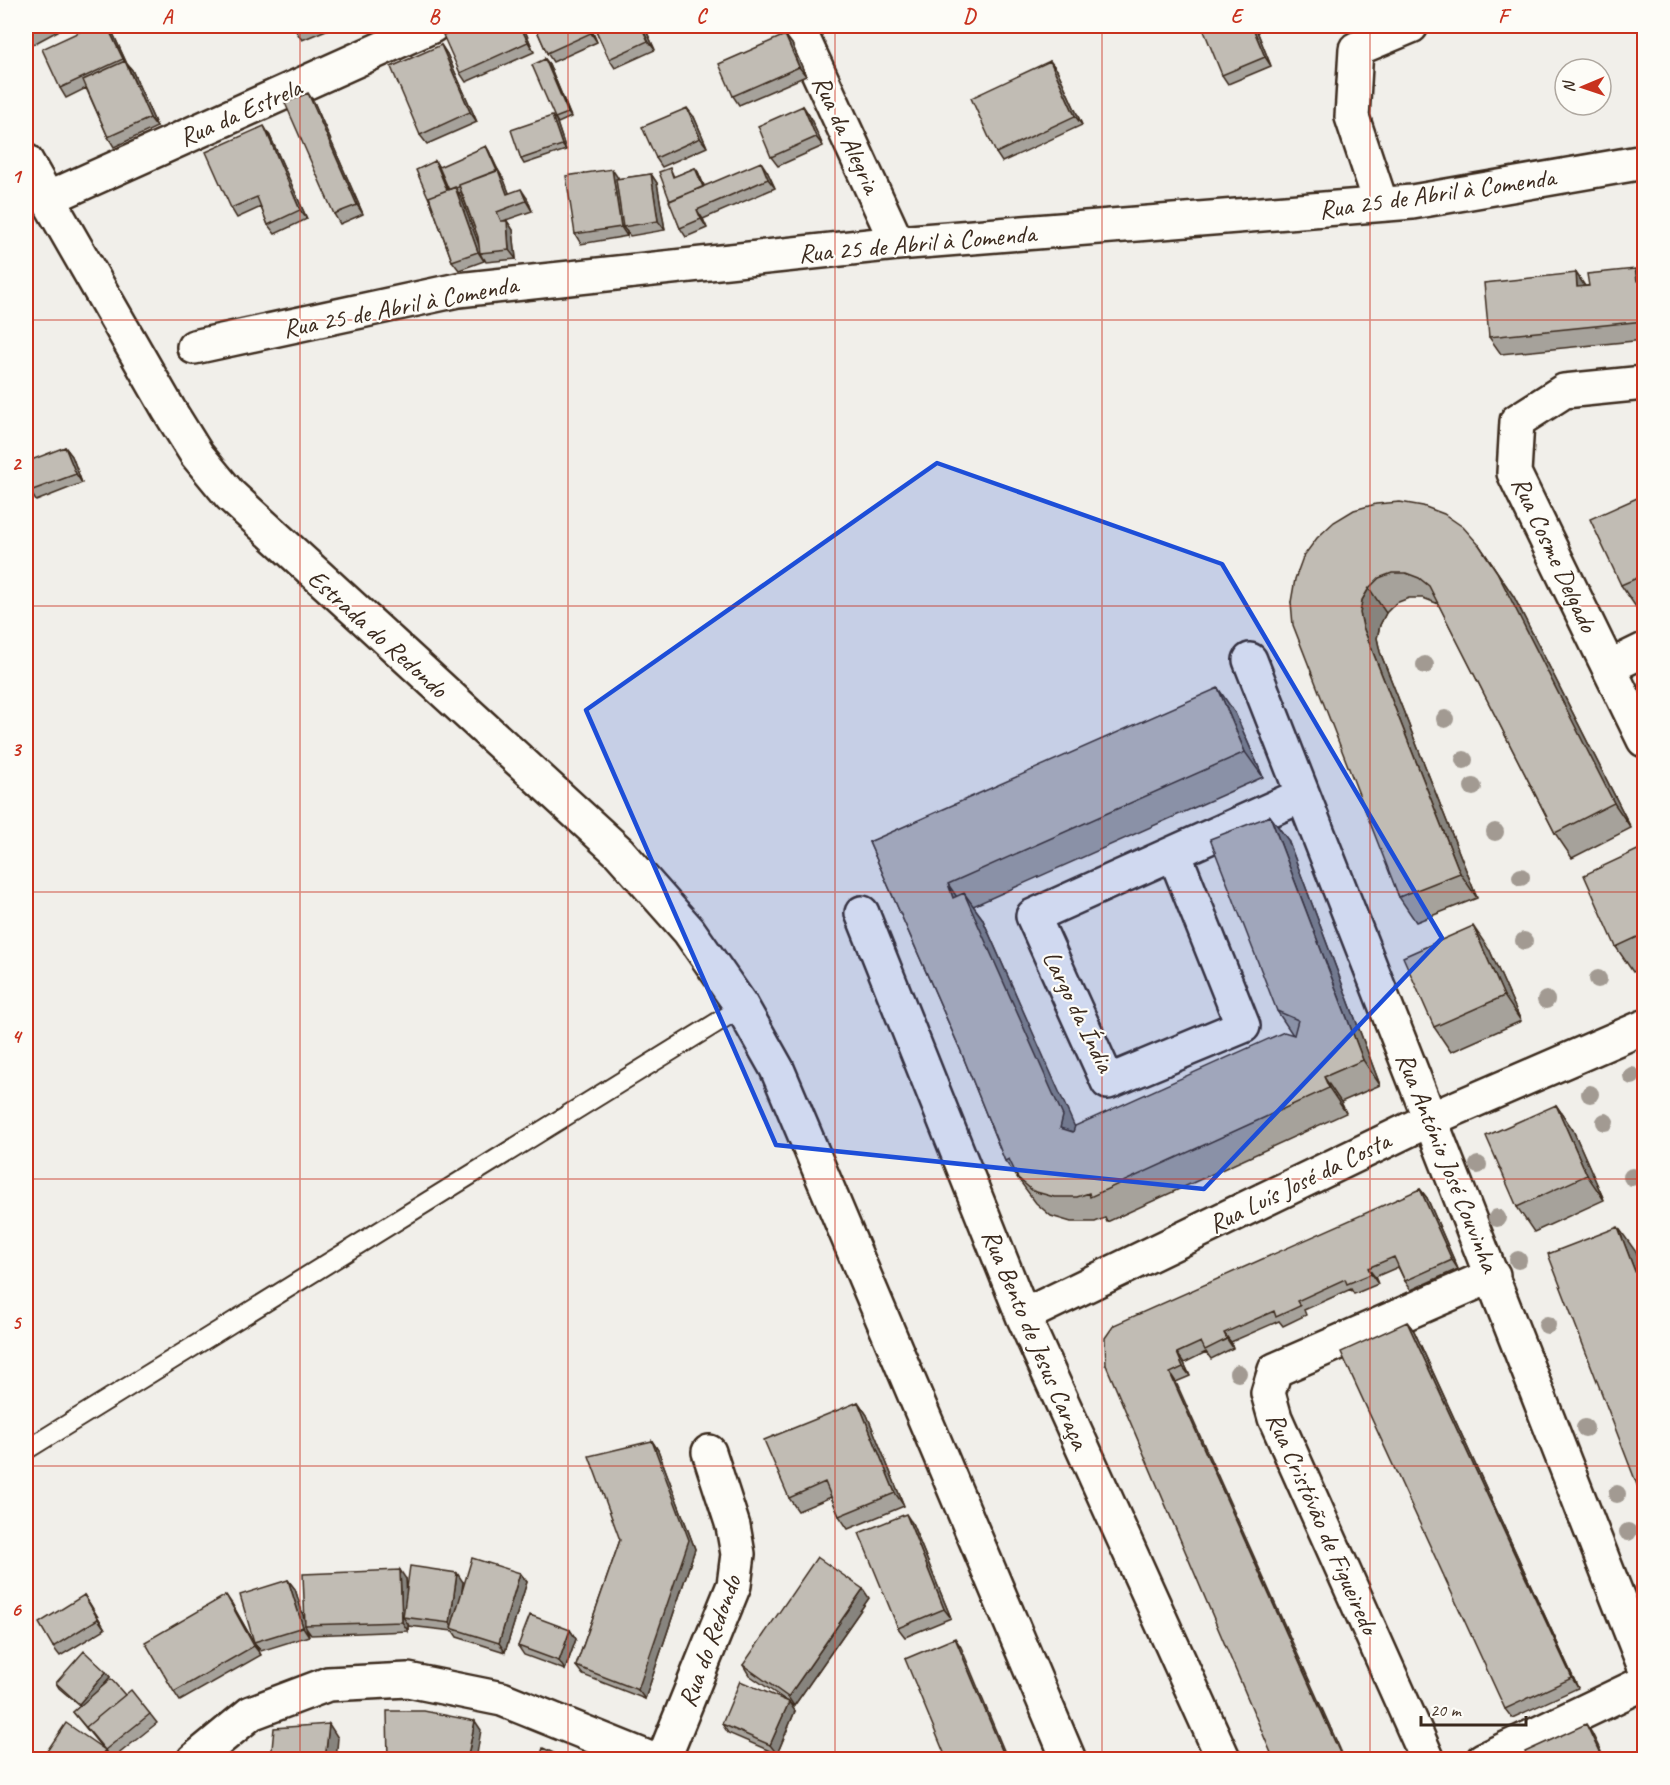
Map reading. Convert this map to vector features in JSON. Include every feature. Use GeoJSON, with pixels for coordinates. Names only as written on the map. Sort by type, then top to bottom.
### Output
{"type":"FeatureCollection","features":[{"type":"Feature","properties":{"kind":"street","name":"Rua da Estrela"},"geometry":{"type":"LineString","coordinates":[[47,199],[432,26]]}},
{"type":"Feature","properties":{"kind":"street","name":"Rua da Alegria"},"geometry":{"type":"LineString","coordinates":[[797,26],[897,243]]}},
{"type":"Feature","properties":{"kind":"street"},"geometry":{"type":"LineString","coordinates":[[1381,204],[1352,117],[1356,49],[1411,26]]}},
{"type":"Feature","properties":{"kind":"street","name":"Estrada do Redondo"},"geometry":{"type":"LineString","coordinates":[[26,160],[169,411],[197,455],[230,495],[618,852],[689,931],[742,1007],[777,1069],[1069,1760]]}},
{"type":"Feature","properties":{"kind":"street","name":"Rua 25 de Abril à Comenda"},"geometry":{"type":"LineString","coordinates":[[194,347],[458,290],[897,243],[1412,202],[1644,162]]}},
{"type":"Feature","properties":{"kind":"street","name":"Rua Cosme Delgado"},"geometry":{"type":"LineString","coordinates":[[1644,383],[1564,391],[1517,421],[1514,473],[1644,740]]}},
{"type":"Feature","properties":{"kind":"street"},"geometry":{"type":"LineString","coordinates":[[1609,667],[1644,650]]}},
{"type":"Feature","properties":{"kind":"street","name":"Rua António José Couvinha"},"geometry":{"type":"LineString","coordinates":[[1250,660],[1644,1665]]}},
{"type":"Feature","properties":{"kind":"street","name":"Largo da Índia"},"geometry":{"type":"LineString","coordinates":[[1174,853],[1242,1026],[1108,1082],[1033,916],[1303,795]]}},
{"type":"Feature","properties":{"kind":"street","name":"Rua Bento de Jesus Caraça"},"geometry":{"type":"LineString","coordinates":[[862,913],[1023,1316],[1224,1760]]}},
{"type":"Feature","properties":{"kind":"street","name":"Rua Luís José da Costa"},"geometry":{"type":"LineString","coordinates":[[1023,1316],[1431,1119],[1644,1027]]}},
{"type":"Feature","properties":{"kind":"street","name":"Rua Cristóvão de Figueiredo"},"geometry":{"type":"LineString","coordinates":[[1428,1760],[1275,1418],[1268,1393],[1275,1370],[1493,1275]]}},
{"type":"Feature","properties":{"kind":"street","name":"Rua do Redondo"},"geometry":{"type":"LineString","coordinates":[[663,1760],[734,1585],[738,1554],[733,1526],[709,1452]]}},
{"type":"Feature","properties":{"kind":"street"},"geometry":{"type":"LineString","coordinates":[[194,1760],[251,1713],[328,1684],[408,1680],[502,1699],[653,1760]]}},
{"type":"Feature","properties":{"kind":"street"},"geometry":{"type":"LineString","coordinates":[[1483,1760],[1644,1683]]}},
{"type":"Feature","properties":{"kind":"lane"},"geometry":{"type":"LineString","coordinates":[[26,1450],[742,1007]]}},
{"type":"Feature","properties":{"kind":"highlighted area"},"geometry":{"type":"Polygon","coordinates":[[[937,463],[1222,564],[1442,938],[1204,1189],[776,1145],[586,710],[937,463]]]}},
{"type":"Feature","properties":{"kind":"building"},"geometry":{"type":"Polygon","coordinates":[[[92,26],[107,26],[123,59],[60,88],[42,49],[92,26]]]}},
{"type":"Feature","properties":{"kind":"building"},"geometry":{"type":"Polygon","coordinates":[[[293,26],[309,26],[296,31],[293,26]]]}},
{"type":"Feature","properties":{"kind":"building"},"geometry":{"type":"Polygon","coordinates":[[[464,26],[520,26],[528,42],[460,73],[443,35],[464,26]]]}},
{"type":"Feature","properties":{"kind":"building"},"geometry":{"type":"Polygon","coordinates":[[[535,26],[587,26],[591,33],[547,53],[535,26]]]}},
{"type":"Feature","properties":{"kind":"building"},"geometry":{"type":"Polygon","coordinates":[[[594,26],[641,26],[648,41],[609,59],[594,26]]]}},
{"type":"Feature","properties":{"kind":"building"},"geometry":{"type":"Polygon","coordinates":[[[1202,26],[1252,26],[1265,57],[1222,75],[1202,26]]]}},
{"type":"Feature","properties":{"kind":"building"},"geometry":{"type":"Polygon","coordinates":[[[785,35],[799,67],[733,96],[719,64],[785,35]]]}},
{"type":"Feature","properties":{"kind":"building"},"geometry":{"type":"Polygon","coordinates":[[[441,45],[470,112],[420,135],[391,67],[441,45]]]}},
{"type":"Feature","properties":{"kind":"building"},"geometry":{"type":"Polygon","coordinates":[[[545,59],[568,113],[555,118],[532,65],[545,59]]]}},
{"type":"Feature","properties":{"kind":"building"},"geometry":{"type":"Polygon","coordinates":[[[125,61],[150,118],[108,137],[83,80],[125,61]]]}},
{"type":"Feature","properties":{"kind":"building"},"geometry":{"type":"Polygon","coordinates":[[[1050,61],[1075,116],[996,153],[971,98],[1050,61]]]}},
{"type":"Feature","properties":{"kind":"building"},"geometry":{"type":"Polygon","coordinates":[[[308,93],[357,205],[334,214],[285,103],[308,93]]]}},
{"type":"Feature","properties":{"kind":"building"},"geometry":{"type":"Polygon","coordinates":[[[803,106],[816,137],[771,157],[758,126],[803,106]]]}},
{"type":"Feature","properties":{"kind":"building"},"geometry":{"type":"Polygon","coordinates":[[[687,108],[700,138],[656,158],[642,127],[687,108]]]}},
{"type":"Feature","properties":{"kind":"building"},"geometry":{"type":"Polygon","coordinates":[[[552,116],[562,145],[521,159],[511,130],[552,116]]]}},
{"type":"Feature","properties":{"kind":"building"},"geometry":{"type":"Polygon","coordinates":[[[264,126],[300,210],[268,225],[257,197],[231,208],[206,152],[264,126]]]}},
{"type":"Feature","properties":{"kind":"building"},"geometry":{"type":"Polygon","coordinates":[[[486,146],[497,171],[449,190],[439,167],[486,146]]]}},
{"type":"Feature","properties":{"kind":"building"},"geometry":{"type":"Polygon","coordinates":[[[435,161],[447,190],[429,199],[416,170],[435,161]]]}},
{"type":"Feature","properties":{"kind":"building"},"geometry":{"type":"Polygon","coordinates":[[[761,162],[768,179],[697,210],[701,219],[680,228],[669,201],[761,162]]]}},
{"type":"Feature","properties":{"kind":"building"},"geometry":{"type":"Polygon","coordinates":[[[670,168],[673,177],[695,168],[703,187],[670,201],[659,172],[670,168]]]}},
{"type":"Feature","properties":{"kind":"building"},"geometry":{"type":"Polygon","coordinates":[[[612,169],[621,227],[575,234],[566,176],[612,169]]]}},
{"type":"Feature","properties":{"kind":"building"},"geometry":{"type":"Polygon","coordinates":[[[498,170],[507,194],[521,189],[526,201],[497,212],[501,221],[507,221],[509,250],[480,253],[478,237],[459,185],[498,170]]]}},
{"type":"Feature","properties":{"kind":"building"},"geometry":{"type":"Polygon","coordinates":[[[651,174],[658,221],[623,227],[616,179],[651,174]]]}},
{"type":"Feature","properties":{"kind":"building"},"geometry":{"type":"Polygon","coordinates":[[[455,187],[478,252],[452,261],[429,197],[455,187]]]}},
{"type":"Feature","properties":{"kind":"building"},"geometry":{"type":"Polygon","coordinates":[[[1635,269],[1637,281],[1644,280],[1644,321],[1489,337],[1484,283],[1576,273],[1577,287],[1589,286],[1587,274],[1635,269]]]}},
{"type":"Feature","properties":{"kind":"building"},"geometry":{"type":"Polygon","coordinates":[[[65,447],[76,474],[30,491],[26,481],[26,462],[65,447]]]}},
{"type":"Feature","properties":{"kind":"building"},"geometry":{"type":"Polygon","coordinates":[[[1644,495],[1644,575],[1621,585],[1590,519],[1644,495]]]}},
{"type":"Feature","properties":{"kind":"building"},"geometry":{"type":"Polygon","coordinates":[[[1400,502],[1423,506],[1444,514],[1463,527],[1479,545],[1497,572],[1614,803],[1555,833],[1429,586],[1419,578],[1406,573],[1392,573],[1379,578],[1362,600],[1360,613],[1363,627],[1460,873],[1399,897],[1293,625],[1291,602],[1295,579],[1303,557],[1317,538],[1334,522],[1354,510],[1376,504],[1400,502]]]}},
{"type":"Feature","properties":{"kind":"building"},"geometry":{"type":"Polygon","coordinates":[[[1218,688],[1245,752],[948,884],[953,898],[964,893],[1063,1116],[1060,1128],[1073,1132],[1075,1126],[1284,1032],[1294,1035],[1298,1020],[1277,1011],[1210,839],[1270,816],[1363,1060],[1324,1077],[1329,1088],[1090,1197],[1089,1193],[1077,1197],[1054,1197],[1033,1191],[1018,1178],[1009,1159],[1005,1161],[960,1049],[869,842],[1218,688]]]}},
{"type":"Feature","properties":{"kind":"building"},"geometry":{"type":"Polygon","coordinates":[[[1644,847],[1644,934],[1616,947],[1584,875],[1644,847]]]}},
{"type":"Feature","properties":{"kind":"building"},"geometry":{"type":"Polygon","coordinates":[[[1473,926],[1504,996],[1434,1027],[1403,957],[1473,926]]]}},
{"type":"Feature","properties":{"kind":"building"},"geometry":{"type":"Polygon","coordinates":[[[1556,1105],[1587,1175],[1517,1207],[1486,1136],[1556,1105]]]}},
{"type":"Feature","properties":{"kind":"building"},"geometry":{"type":"Polygon","coordinates":[[[1420,1189],[1452,1260],[1405,1281],[1394,1257],[1368,1268],[1371,1274],[1347,1284],[1345,1279],[1297,1301],[1300,1306],[1276,1317],[1274,1311],[1224,1333],[1227,1339],[1205,1350],[1201,1342],[1177,1353],[1183,1367],[1170,1373],[1343,1760],[1274,1760],[1106,1365],[1105,1338],[1114,1325],[1420,1189]]]}},
{"type":"Feature","properties":{"kind":"building"},"geometry":{"type":"Polygon","coordinates":[[[1618,1227],[1644,1295],[1644,1503],[1548,1254],[1618,1227]]]}},
{"type":"Feature","properties":{"kind":"building"},"geometry":{"type":"Polygon","coordinates":[[[1407,1322],[1572,1678],[1505,1709],[1341,1352],[1407,1322]]]}},
{"type":"Feature","properties":{"kind":"building"},"geometry":{"type":"Polygon","coordinates":[[[858,1402],[895,1493],[839,1516],[825,1482],[789,1498],[764,1440],[858,1402]]]}},
{"type":"Feature","properties":{"kind":"building"},"geometry":{"type":"Polygon","coordinates":[[[652,1441],[689,1540],[638,1690],[576,1666],[620,1540],[589,1456],[652,1441]]]}},
{"type":"Feature","properties":{"kind":"building"},"geometry":{"type":"Polygon","coordinates":[[[906,1514],[944,1609],[898,1628],[859,1533],[906,1514]]]}},
{"type":"Feature","properties":{"kind":"building"},"geometry":{"type":"Polygon","coordinates":[[[817,1557],[863,1589],[788,1697],[743,1665],[817,1557]]]}},
{"type":"Feature","properties":{"kind":"building"},"geometry":{"type":"Polygon","coordinates":[[[472,1558],[520,1573],[499,1643],[451,1628],[472,1558]]]}},
{"type":"Feature","properties":{"kind":"building"},"geometry":{"type":"Polygon","coordinates":[[[410,1566],[457,1573],[450,1623],[403,1617],[410,1566]]]}},
{"type":"Feature","properties":{"kind":"building"},"geometry":{"type":"Polygon","coordinates":[[[400,1570],[402,1622],[305,1625],[303,1574],[400,1570]]]}},
{"type":"Feature","properties":{"kind":"building"},"geometry":{"type":"Polygon","coordinates":[[[288,1580],[303,1627],[254,1642],[240,1595],[288,1580]]]}},
{"type":"Feature","properties":{"kind":"building"},"geometry":{"type":"Polygon","coordinates":[[[84,1595],[98,1619],[53,1647],[39,1623],[84,1595]]]}},
{"type":"Feature","properties":{"kind":"building"},"geometry":{"type":"Polygon","coordinates":[[[226,1595],[254,1646],[174,1692],[145,1642],[226,1595]]]}},
{"type":"Feature","properties":{"kind":"building"},"geometry":{"type":"Polygon","coordinates":[[[530,1615],[570,1630],[559,1661],[518,1646],[530,1615]]]}},
{"type":"Feature","properties":{"kind":"building"},"geometry":{"type":"Polygon","coordinates":[[[955,1638],[1006,1760],[947,1760],[905,1659],[955,1638]]]}},
{"type":"Feature","properties":{"kind":"building"},"geometry":{"type":"Polygon","coordinates":[[[84,1651],[106,1672],[79,1704],[56,1683],[84,1651]]]}},
{"type":"Feature","properties":{"kind":"building"},"geometry":{"type":"Polygon","coordinates":[[[111,1679],[125,1695],[86,1727],[89,1731],[73,1712],[111,1679]]]}},
{"type":"Feature","properties":{"kind":"building"},"geometry":{"type":"Polygon","coordinates":[[[740,1681],[789,1702],[770,1745],[722,1724],[740,1681]]]}},
{"type":"Feature","properties":{"kind":"building"},"geometry":{"type":"Polygon","coordinates":[[[131,1690],[150,1714],[105,1750],[86,1727],[131,1690]]]}},
{"type":"Feature","properties":{"kind":"building"},"geometry":{"type":"Polygon","coordinates":[[[387,1711],[424,1711],[475,1721],[467,1760],[388,1760],[387,1711]]]}},
{"type":"Feature","properties":{"kind":"building"},"geometry":{"type":"Polygon","coordinates":[[[66,1723],[105,1750],[99,1760],[41,1760],[66,1723]]]}},
{"type":"Feature","properties":{"kind":"building"},"geometry":{"type":"Polygon","coordinates":[[[329,1724],[325,1760],[271,1760],[274,1728],[329,1724]]]}},
{"type":"Feature","properties":{"kind":"building"},"geometry":{"type":"Polygon","coordinates":[[[1586,1724],[1603,1760],[1528,1760],[1525,1752],[1586,1724]]]}},
{"type":"Feature","properties":{"kind":"building"},"geometry":{"type":"Polygon","coordinates":[[[543,1748],[568,1760],[539,1760],[543,1748]]]}}]}
